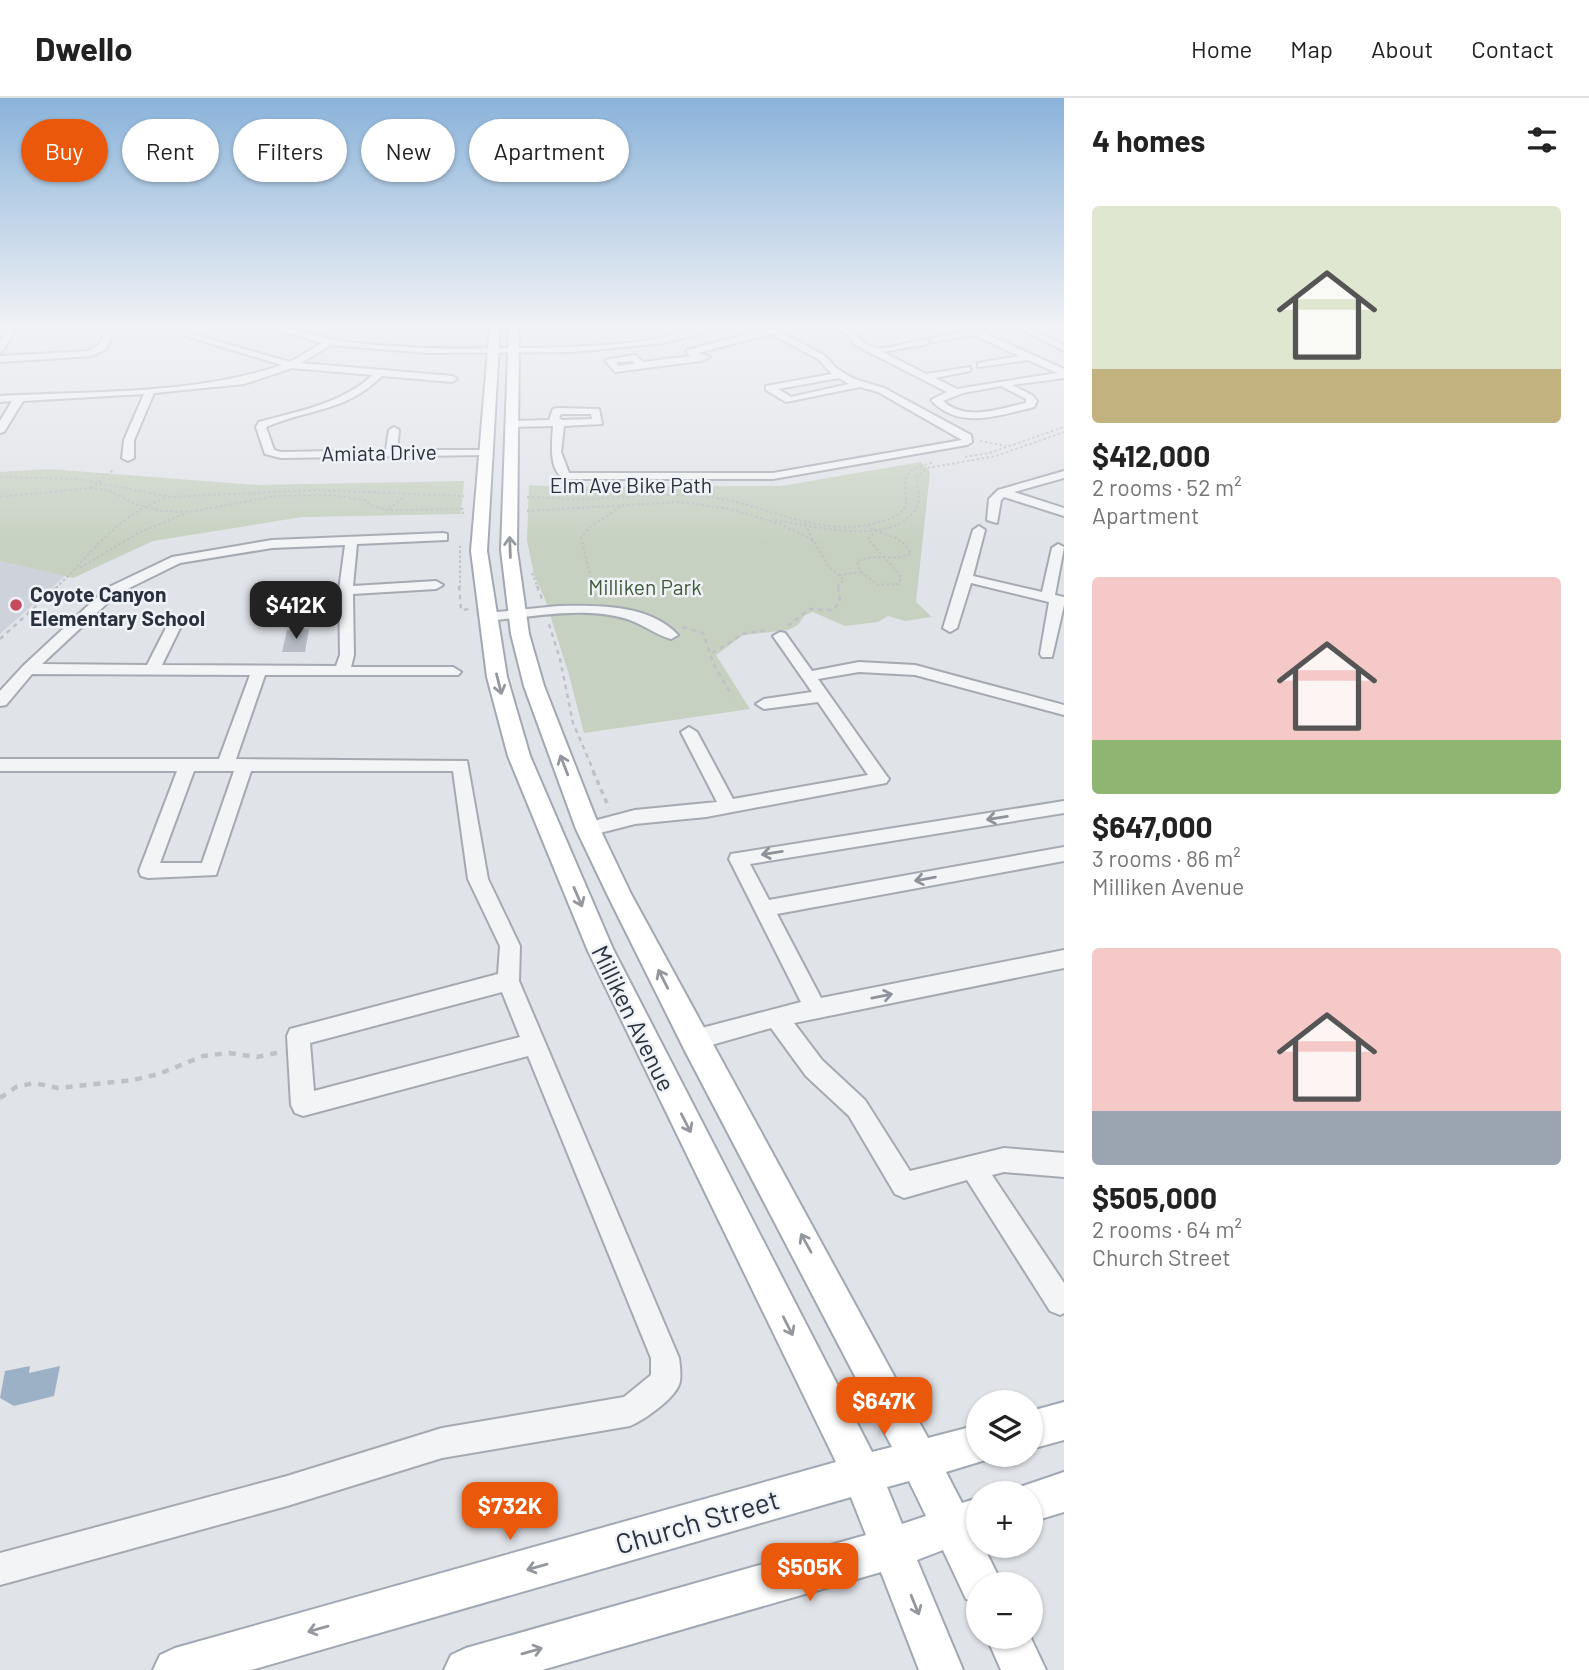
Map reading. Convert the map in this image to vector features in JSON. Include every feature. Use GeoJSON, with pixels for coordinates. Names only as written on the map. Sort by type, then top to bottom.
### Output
{"type":"FeatureCollection","features":[{"type":"Feature","properties":{"kind":"main road","name":"Milliken Avenue"},"geometry":{"type":"LineString","coordinates":[[489,399],[479,551],[497,677],[519,756],[601,951],[862,1474],[941,1670]]}},
{"type":"Feature","properties":{"kind":"main road","name":"Milliken Avenue"},"geometry":{"type":"LineString","coordinates":[[488,614],[509,550],[512,399]]}},
{"type":"Feature","properties":{"kind":"main road","name":"Milliken Avenue"},"geometry":{"type":"LineString","coordinates":[[488,614],[534,686],[588,829],[694,1040],[819,1267],[920,1460],[965,1521],[978,1572]]}},
{"type":"Feature","properties":{"kind":"main road"},"geometry":{"type":"LineString","coordinates":[[1043,1427],[1064,1421]]}},
{"type":"Feature","properties":{"kind":"main road","name":"Church Street"},"geometry":{"type":"LineString","coordinates":[[175,1670],[862,1474],[966,1447]]}},
{"type":"Feature","properties":{"kind":"main road"},"geometry":{"type":"LineString","coordinates":[[1043,1498],[1064,1492]]}},
{"type":"Feature","properties":{"kind":"main road"},"geometry":{"type":"LineString","coordinates":[[466,1670],[892,1548],[965,1521]]}},
{"type":"Feature","properties":{"kind":"main road"},"geometry":{"type":"LineString","coordinates":[[1014,1649],[1024,1670]]}},
{"type":"Feature","properties":{"kind":"street"},"geometry":{"type":"LineString","coordinates":[[0,430],[19,399]]}},
{"type":"Feature","properties":{"kind":"street"},"geometry":{"type":"LineString","coordinates":[[128,458],[129,440],[146,399]]}},
{"type":"Feature","properties":{"kind":"street","name":"Amiata Drive"},"geometry":{"type":"LineString","coordinates":[[344,399],[263,424],[261,427],[269,452],[485,452]]}},
{"type":"Feature","properties":{"kind":"street"},"geometry":{"type":"LineString","coordinates":[[512,424],[559,422],[556,452],[565,476],[789,475],[967,442],[967,436],[898,399]]}},
{"type":"Feature","properties":{"kind":"street"},"geometry":{"type":"LineString","coordinates":[[938,399],[958,415],[969,418],[1030,405],[1031,399]]}},
{"type":"Feature","properties":{"kind":"street"},"geometry":{"type":"LineString","coordinates":[[391,452],[394,430]]}},
{"type":"Feature","properties":{"kind":"street"},"geometry":{"type":"LineString","coordinates":[[993,520],[995,499],[1002,492],[1064,474]]}},
{"type":"Feature","properties":{"kind":"street"},"geometry":{"type":"LineString","coordinates":[[1002,492],[1064,512]]}},
{"type":"Feature","properties":{"kind":"street"},"geometry":{"type":"LineString","coordinates":[[950,628],[979,530]]}},
{"type":"Feature","properties":{"kind":"street"},"geometry":{"type":"LineString","coordinates":[[0,702],[28,669],[112,591],[177,560],[272,544],[443,537]]}},
{"type":"Feature","properties":{"kind":"street"},"geometry":{"type":"LineString","coordinates":[[342,671],[347,655],[346,590],[352,548],[349,540]]}},
{"type":"Feature","properties":{"kind":"street"},"geometry":{"type":"LineString","coordinates":[[1047,654],[1056,599],[1058,548]]}},
{"type":"Feature","properties":{"kind":"street"},"geometry":{"type":"LineString","coordinates":[[966,578],[1056,599]]}},
{"type":"Feature","properties":{"kind":"street"},"geometry":{"type":"LineString","coordinates":[[346,590],[436,585]]}},
{"type":"Feature","properties":{"kind":"street"},"geometry":{"type":"LineString","coordinates":[[488,614],[610,610],[674,632]]}},
{"type":"Feature","properties":{"kind":"street"},"geometry":{"type":"LineString","coordinates":[[152,670],[177,620]]}},
{"type":"Feature","properties":{"kind":"street"},"geometry":{"type":"LineString","coordinates":[[588,829],[635,817],[728,806],[880,779],[780,631]]}},
{"type":"Feature","properties":{"kind":"street"},"geometry":{"type":"LineString","coordinates":[[809,676],[859,667],[915,670],[1064,710]]}},
{"type":"Feature","properties":{"kind":"street"},"geometry":{"type":"LineString","coordinates":[[28,669],[453,672]]}},
{"type":"Feature","properties":{"kind":"street"},"geometry":{"type":"LineString","coordinates":[[188,765],[148,871],[209,870],[259,671]]}},
{"type":"Feature","properties":{"kind":"street"},"geometry":{"type":"LineString","coordinates":[[764,704],[822,696]]}},
{"type":"Feature","properties":{"kind":"street"},"geometry":{"type":"LineString","coordinates":[[690,732],[728,806]]}},
{"type":"Feature","properties":{"kind":"street"},"geometry":{"type":"LineString","coordinates":[[0,765],[461,765],[478,878],[510,946],[508,981],[665,1358],[666,1382],[630,1411],[442,1443],[287,1491],[0,1569]]}},
{"type":"Feature","properties":{"kind":"street"},"geometry":{"type":"LineString","coordinates":[[815,1009],[738,859],[1064,807]]}},
{"type":"Feature","properties":{"kind":"street"},"geometry":{"type":"LineString","coordinates":[[763,908],[1064,854]]}},
{"type":"Feature","properties":{"kind":"street"},"geometry":{"type":"LineString","coordinates":[[694,1040],[776,1017],[1064,959]]}},
{"type":"Feature","properties":{"kind":"street"},"geometry":{"type":"LineString","coordinates":[[508,981],[298,1036],[303,1105],[534,1044]]}},
{"type":"Feature","properties":{"kind":"street"},"geometry":{"type":"LineString","coordinates":[[776,1017],[814,1068],[857,1108],[904,1185],[1004,1160],[1064,1165]]}},
{"type":"Feature","properties":{"kind":"street"},"geometry":{"type":"LineString","coordinates":[[972,1166],[1060,1301]]}},
{"type":"Feature","properties":{"kind":"path","name":"Elm Ave Bike Path"},"geometry":{"type":"LineString","coordinates":[[527,497],[668,494],[720,498],[805,519],[845,525],[866,524],[893,517],[903,510],[909,500],[906,481],[912,470],[936,461],[990,453],[1064,427]]}},
{"type":"Feature","properties":{"kind":"path"},"geometry":{"type":"LineString","coordinates":[[525,523],[527,510],[629,504],[702,504],[766,519],[842,532],[874,532],[893,534],[910,549],[911,554],[907,557],[885,557],[862,557],[857,562],[861,572],[878,585],[899,584],[901,578],[898,573],[885,557],[869,539],[874,532],[908,517],[919,500],[917,477],[927,468],[996,456],[1064,432]]}},
{"type":"Feature","properties":{"kind":"path"},"geometry":{"type":"LineString","coordinates":[[967,439],[1015,449]]}},
{"type":"Feature","properties":{"kind":"path"},"geometry":{"type":"LineString","coordinates":[[91,488],[113,470]]}},
{"type":"Feature","properties":{"kind":"path"},"geometry":{"type":"LineString","coordinates":[[0,477],[38,476],[99,482],[170,497],[327,490],[464,496]]}},
{"type":"Feature","properties":{"kind":"path"},"geometry":{"type":"LineString","coordinates":[[0,497],[91,488],[117,494],[162,511],[189,512]]}},
{"type":"Feature","properties":{"kind":"path"},"geometry":{"type":"LineString","coordinates":[[325,495],[327,490]]}},
{"type":"Feature","properties":{"kind":"path"},"geometry":{"type":"LineString","coordinates":[[75,571],[138,533],[189,512],[276,496],[325,495],[365,500],[370,505],[387,510],[463,509],[462,517]]}},
{"type":"Feature","properties":{"kind":"path"},"geometry":{"type":"LineString","coordinates":[[387,510],[406,495]]}},
{"type":"Feature","properties":{"kind":"path"},"geometry":{"type":"LineString","coordinates":[[624,496],[629,504]]}},
{"type":"Feature","properties":{"kind":"path"},"geometry":{"type":"LineString","coordinates":[[0,639],[75,571],[114,527],[143,506],[170,497]]}},
{"type":"Feature","properties":{"kind":"path"},"geometry":{"type":"LineString","coordinates":[[607,497],[611,505]]}},
{"type":"Feature","properties":{"kind":"path"},"geometry":{"type":"LineString","coordinates":[[595,595],[581,537],[592,523],[616,512],[623,505]]}},
{"type":"Feature","properties":{"kind":"path"},"geometry":{"type":"LineString","coordinates":[[766,519],[794,530],[815,543]]}},
{"type":"Feature","properties":{"kind":"path"},"geometry":{"type":"LineString","coordinates":[[712,653],[748,630],[780,631],[793,624],[802,612],[809,609],[833,610],[840,602],[835,588],[844,580],[828,566],[805,525],[805,519]]}},
{"type":"Feature","properties":{"kind":"path"},"geometry":{"type":"LineString","coordinates":[[866,524],[874,532]]}},
{"type":"Feature","properties":{"kind":"path"},"geometry":{"type":"LineString","coordinates":[[462,537],[458,565],[488,614]]}},
{"type":"Feature","properties":{"kind":"path"},"geometry":{"type":"LineString","coordinates":[[530,564],[560,659],[573,723],[590,768],[613,812]]}},
{"type":"Feature","properties":{"kind":"path"},"geometry":{"type":"LineString","coordinates":[[838,575],[861,572]]}},
{"type":"Feature","properties":{"kind":"path"},"geometry":{"type":"LineString","coordinates":[[674,632],[684,626],[698,630],[710,643],[711,659],[732,696]]}},
{"type":"Feature","properties":{"kind":"path"},"geometry":{"type":"LineString","coordinates":[[0,1098],[16,1087],[34,1083],[58,1088],[146,1079],[203,1056],[229,1053],[257,1057],[298,1047]]}},
{"type":"Feature","properties":{"kind":"shaded area","name":"Coyote Canyon Elementary School"},"geometry":{"type":"Polygon","coordinates":[[[0,561],[65,576],[0,634],[0,561]]]}},
{"type":"Feature","properties":{"kind":"green space","name":"Milliken Park"},"geometry":{"type":"Polygon","coordinates":[[[921,462],[930,472],[916,602],[932,617],[905,621],[888,616],[878,622],[845,626],[813,612],[805,615],[798,625],[788,630],[743,635],[716,655],[750,709],[584,733],[545,599],[534,575],[527,540],[529,485],[781,486],[921,462]]]}},
{"type":"Feature","properties":{"kind":"green space"},"geometry":{"type":"Polygon","coordinates":[[[49,469],[257,485],[464,481],[461,514],[302,517],[153,541],[73,578],[0,561],[0,472],[49,469]]]}},
{"type":"Feature","properties":{"kind":"water"},"geometry":{"type":"Polygon","coordinates":[[[30,1366],[29,1373],[60,1366],[54,1396],[14,1406],[0,1398],[5,1371],[30,1366]]]}},
{"type":"Feature","properties":{"kind":"building"},"geometry":{"type":"Polygon","coordinates":[[[309,629],[305,652],[282,652],[287,630],[309,629]]]}},
{"type":"Feature","properties":{"kind":"place","name":"Coyote Canyon Elementary School"},"geometry":{"type":"Point","coordinates":[16,605]}}]}
